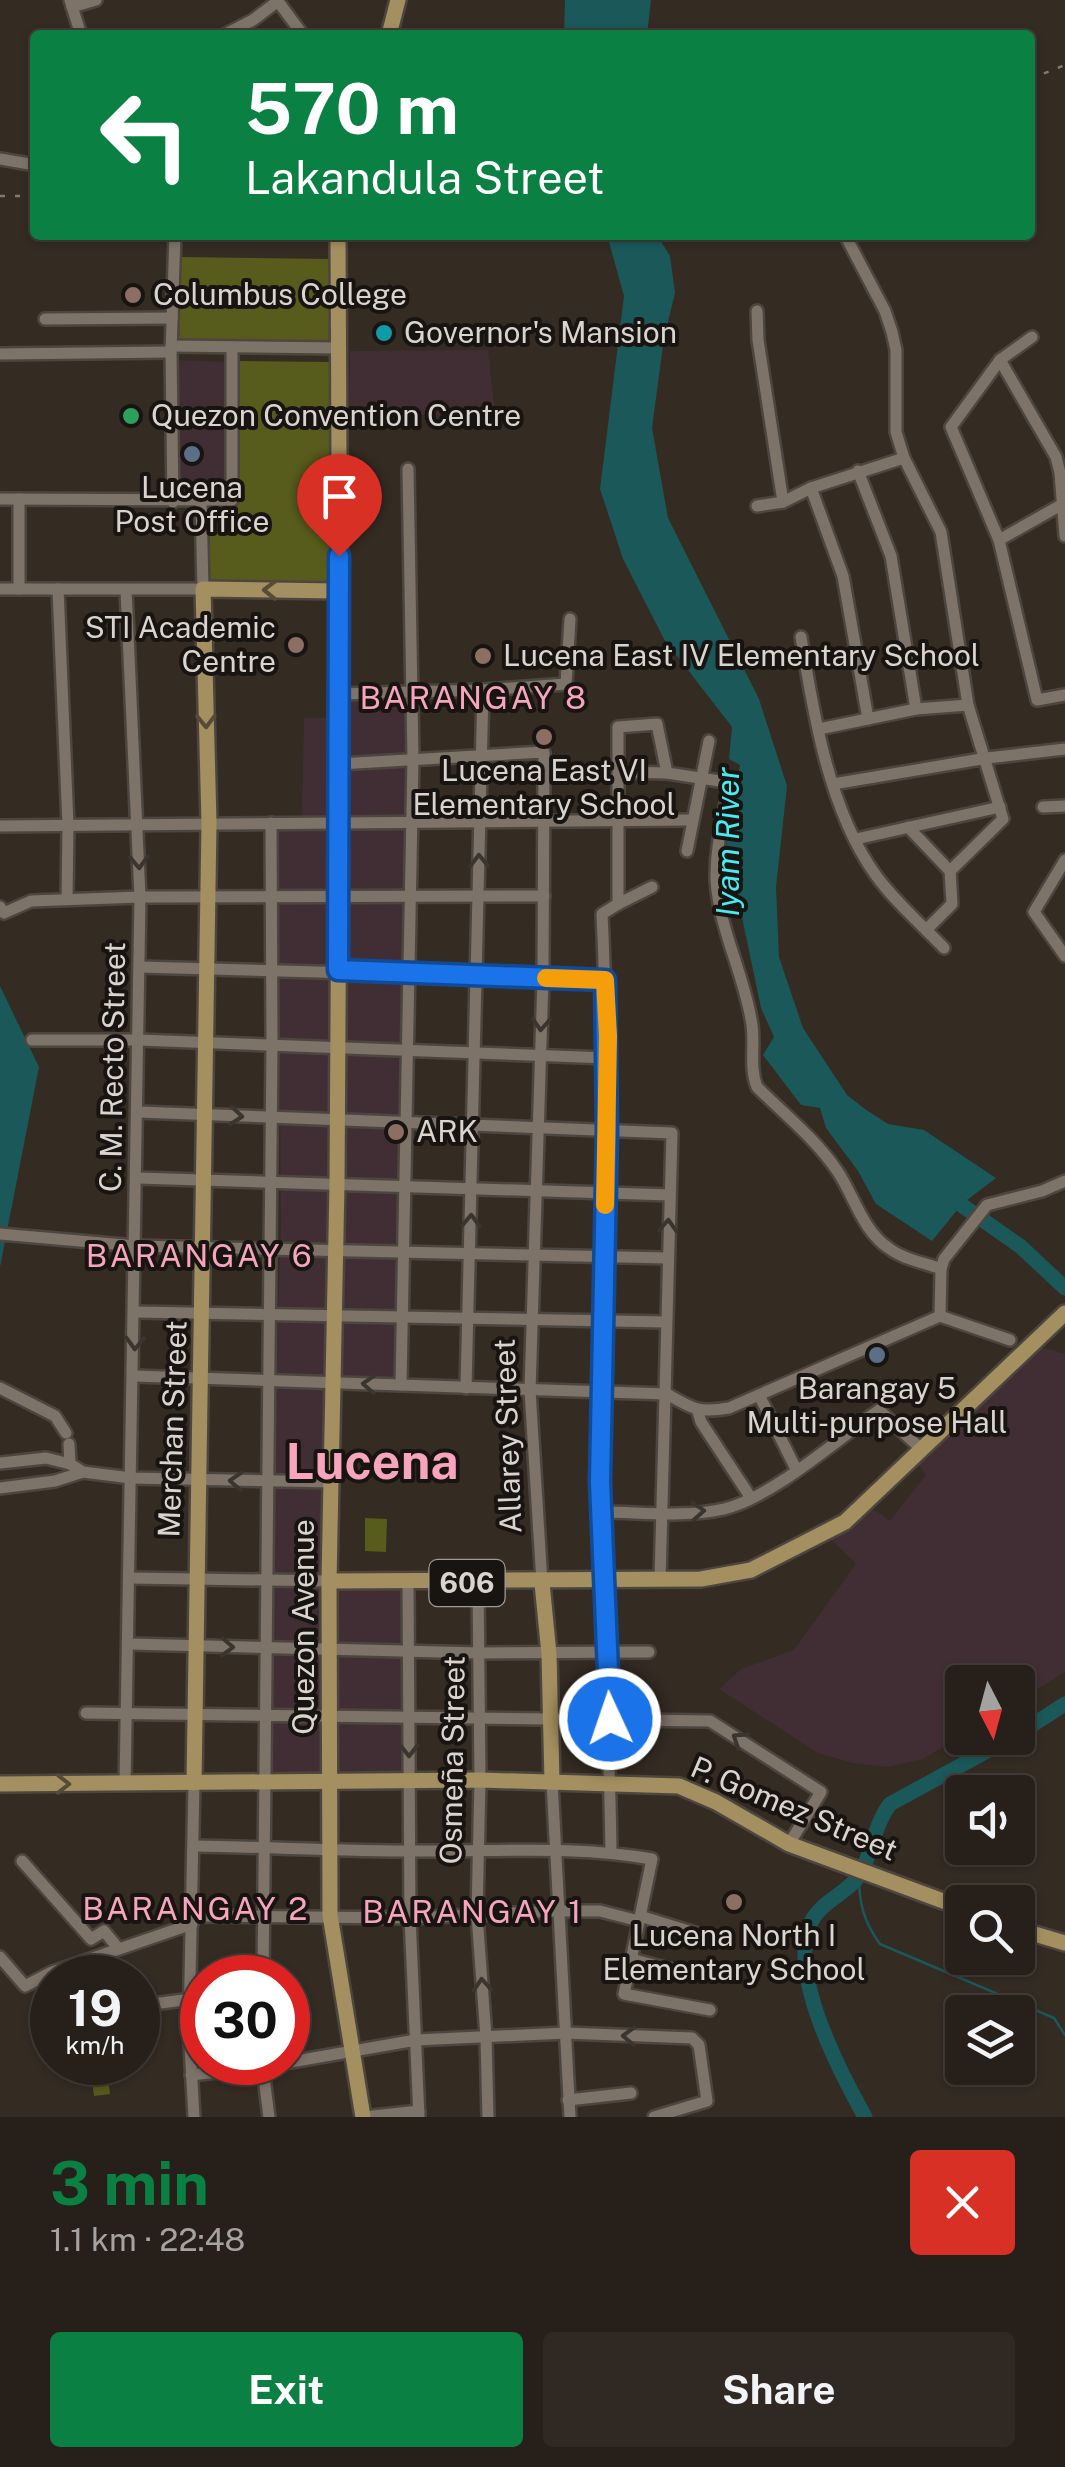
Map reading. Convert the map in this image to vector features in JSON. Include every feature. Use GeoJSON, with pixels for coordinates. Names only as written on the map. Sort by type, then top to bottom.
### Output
{"type":"FeatureCollection","features":[{"type":"Feature","properties":{"kind":"main road"},"geometry":{"type":"LineString","coordinates":[[390,30],[398,0]]}},
{"type":"Feature","properties":{"kind":"main road","name":"Quezon Avenue"},"geometry":{"type":"LineString","coordinates":[[338,240],[338,1184],[329,1581],[330,1915],[363,2117]]}},
{"type":"Feature","properties":{"kind":"main road"},"geometry":{"type":"LineString","coordinates":[[203,589],[338,591]]}},
{"type":"Feature","properties":{"kind":"main road","name":"Merchan Street"},"geometry":{"type":"LineString","coordinates":[[194,1782],[209,823],[203,589]]}},
{"type":"Feature","properties":{"kind":"main road","name":"606"},"geometry":{"type":"LineString","coordinates":[[329,1581],[604,1582],[737,1574],[775,1560],[846,1522],[1064,1314]]}},
{"type":"Feature","properties":{"kind":"main road","name":"Allarey Street"},"geometry":{"type":"LineString","coordinates":[[542,1582],[549,1654],[552,1782]]}},
{"type":"Feature","properties":{"kind":"main road","name":"P. Gomez Street"},"geometry":{"type":"LineString","coordinates":[[0,1784],[480,1780],[679,1786],[789,1844],[945,1902]]}},
{"type":"Feature","properties":{"kind":"main road"},"geometry":{"type":"LineString","coordinates":[[1035,1934],[1065,1943]]}},
{"type":"Feature","properties":{"kind":"street"},"geometry":{"type":"LineString","coordinates":[[79,30],[71,4],[96,0]]}},
{"type":"Feature","properties":{"kind":"street"},"geometry":{"type":"LineString","coordinates":[[234,30],[278,1],[299,30]]}},
{"type":"Feature","properties":{"kind":"street"},"geometry":{"type":"LineString","coordinates":[[0,159],[30,165]]}},
{"type":"Feature","properties":{"kind":"street"},"geometry":{"type":"LineString","coordinates":[[173,502],[171,349],[175,240]]}},
{"type":"Feature","properties":{"kind":"street"},"geometry":{"type":"LineString","coordinates":[[848,240],[892,332],[896,350],[896,432],[904,458],[940,532],[968,705],[1002,813]]}},
{"type":"Feature","properties":{"kind":"street"},"geometry":{"type":"LineString","coordinates":[[758,311],[758,340],[783,502]]}},
{"type":"Feature","properties":{"kind":"street"},"geometry":{"type":"LineString","coordinates":[[44,319],[172,318]]}},
{"type":"Feature","properties":{"kind":"street"},"geometry":{"type":"LineString","coordinates":[[1032,337],[1000,360],[950,427],[1000,540],[1037,700],[1065,695]]}},
{"type":"Feature","properties":{"kind":"street"},"geometry":{"type":"LineString","coordinates":[[0,498],[232,500],[232,347]]}},
{"type":"Feature","properties":{"kind":"street"},"geometry":{"type":"LineString","coordinates":[[0,354],[340,348]]}},
{"type":"Feature","properties":{"kind":"street"},"geometry":{"type":"LineString","coordinates":[[1000,360],[1056,458],[1065,536]]}},
{"type":"Feature","properties":{"kind":"street"},"geometry":{"type":"LineString","coordinates":[[757,506],[783,502],[811,488],[904,458]]}},
{"type":"Feature","properties":{"kind":"street"},"geometry":{"type":"LineString","coordinates":[[401,1386],[413,759],[408,470]]}},
{"type":"Feature","properties":{"kind":"street"},"geometry":{"type":"LineString","coordinates":[[858,471],[891,556],[916,709]]}},
{"type":"Feature","properties":{"kind":"street"},"geometry":{"type":"LineString","coordinates":[[811,488],[844,576],[868,719]]}},
{"type":"Feature","properties":{"kind":"street"},"geometry":{"type":"LineString","coordinates":[[19,499],[19,589]]}},
{"type":"Feature","properties":{"kind":"street","name":"Merchan Street"},"geometry":{"type":"LineString","coordinates":[[201,502],[203,589]]}},
{"type":"Feature","properties":{"kind":"street"},"geometry":{"type":"LineString","coordinates":[[1000,540],[1061,505]]}},
{"type":"Feature","properties":{"kind":"street"},"geometry":{"type":"LineString","coordinates":[[0,588],[203,589]]}},
{"type":"Feature","properties":{"kind":"street"},"geometry":{"type":"LineString","coordinates":[[58,589],[68,900]]}},
{"type":"Feature","properties":{"kind":"street","name":"C. M. Recto Street"},"geometry":{"type":"LineString","coordinates":[[126,590],[140,896],[126,1784]]}},
{"type":"Feature","properties":{"kind":"street"},"geometry":{"type":"LineString","coordinates":[[340,694],[566,684],[570,619]]}},
{"type":"Feature","properties":{"kind":"street"},"geometry":{"type":"LineString","coordinates":[[802,637],[818,729],[833,784],[856,840],[874,872],[944,948]]}},
{"type":"Feature","properties":{"kind":"street"},"geometry":{"type":"LineString","coordinates":[[466,1388],[483,690]]}},
{"type":"Feature","properties":{"kind":"street"},"geometry":{"type":"LineString","coordinates":[[818,729],[916,709],[968,705]]}},
{"type":"Feature","properties":{"kind":"street"},"geometry":{"type":"LineString","coordinates":[[618,904],[618,727],[657,724],[667,772]]}},
{"type":"Feature","properties":{"kind":"street"},"geometry":{"type":"LineString","coordinates":[[687,851],[709,741]]}},
{"type":"Feature","properties":{"kind":"street"},"geometry":{"type":"LineString","coordinates":[[833,784],[1065,749]]}},
{"type":"Feature","properties":{"kind":"street","name":"Allarey Street"},"geometry":{"type":"LineString","coordinates":[[482,755],[544,752],[543,978],[530,1390],[542,1582]]}},
{"type":"Feature","properties":{"kind":"street"},"geometry":{"type":"LineString","coordinates":[[339,764],[482,755]]}},
{"type":"Feature","properties":{"kind":"street"},"geometry":{"type":"LineString","coordinates":[[620,772],[667,772],[726,782],[729,786],[716,879],[752,1024],[752,1074],[757,1087],[818,1146],[840,1175],[866,1222],[889,1249],[941,1268]]}},
{"type":"Feature","properties":{"kind":"street"},"geometry":{"type":"LineString","coordinates":[[1043,807],[1065,806]]}},
{"type":"Feature","properties":{"kind":"street"},"geometry":{"type":"LineString","coordinates":[[856,840],[908,826],[1002,813]]}},
{"type":"Feature","properties":{"kind":"street"},"geometry":{"type":"LineString","coordinates":[[950,871],[1002,813]]}},
{"type":"Feature","properties":{"kind":"street"},"geometry":{"type":"LineString","coordinates":[[0,826],[692,820]]}},
{"type":"Feature","properties":{"kind":"street"},"geometry":{"type":"LineString","coordinates":[[263,1955],[271,823]]}},
{"type":"Feature","properties":{"kind":"street"},"geometry":{"type":"LineString","coordinates":[[908,826],[950,871],[952,904],[926,930]]}},
{"type":"Feature","properties":{"kind":"street"},"geometry":{"type":"LineString","coordinates":[[1063,950],[1034,912],[1065,860]]}},
{"type":"Feature","properties":{"kind":"street"},"geometry":{"type":"LineString","coordinates":[[611,1852],[601,1512],[607,1131],[602,914],[652,886]]}},
{"type":"Feature","properties":{"kind":"street"},"geometry":{"type":"LineString","coordinates":[[2,910],[31,902],[140,896],[544,896]]}},
{"type":"Feature","properties":{"kind":"street"},"geometry":{"type":"LineString","coordinates":[[140,967],[605,980]]}},
{"type":"Feature","properties":{"kind":"street"},"geometry":{"type":"LineString","coordinates":[[32,1040],[139,1040],[607,1058]]}},
{"type":"Feature","properties":{"kind":"street"},"geometry":{"type":"LineString","coordinates":[[139,1112],[672,1132],[660,1580]]}},
{"type":"Feature","properties":{"kind":"street"},"geometry":{"type":"LineString","coordinates":[[138,1178],[670,1195]]}},
{"type":"Feature","properties":{"kind":"street"},"geometry":{"type":"LineString","coordinates":[[940,1316],[941,1268],[959,1237],[984,1208],[1000,1199],[1026,1196],[1065,1181]]}},
{"type":"Feature","properties":{"kind":"street"},"geometry":{"type":"LineString","coordinates":[[0,1234],[136,1246],[667,1258]]}},
{"type":"Feature","properties":{"kind":"street"},"geometry":{"type":"LineString","coordinates":[[136,1312],[666,1322]]}},
{"type":"Feature","properties":{"kind":"street"},"geometry":{"type":"LineString","coordinates":[[134,1376],[667,1394],[698,1412],[729,1408],[940,1316],[1010,1340]]}},
{"type":"Feature","properties":{"kind":"street"},"geometry":{"type":"LineString","coordinates":[[0,1388],[55,1416],[67,1438],[70,1464]]}},
{"type":"Feature","properties":{"kind":"street"},"geometry":{"type":"LineString","coordinates":[[759,1395],[796,1469]]}},
{"type":"Feature","properties":{"kind":"street"},"geometry":{"type":"LineString","coordinates":[[601,1512],[719,1510],[751,1498],[879,1410],[920,1448]]}},
{"type":"Feature","properties":{"kind":"street"},"geometry":{"type":"LineString","coordinates":[[698,1412],[751,1498]]}},
{"type":"Feature","properties":{"kind":"street"},"geometry":{"type":"LineString","coordinates":[[0,1463],[46,1458],[70,1464],[82,1472]]}},
{"type":"Feature","properties":{"kind":"street"},"geometry":{"type":"LineString","coordinates":[[0,1488],[55,1481],[82,1472],[131,1478],[333,1482]]}},
{"type":"Feature","properties":{"kind":"street"},"geometry":{"type":"LineString","coordinates":[[131,1578],[329,1581]]}},
{"type":"Feature","properties":{"kind":"street"},"geometry":{"type":"LineString","coordinates":[[363,2117],[419,2114],[410,1918],[408,1582]]}},
{"type":"Feature","properties":{"kind":"street","name":"Osmeña Street"},"geometry":{"type":"LineString","coordinates":[[478,1583],[478,1915],[488,2117]]}},
{"type":"Feature","properties":{"kind":"street"},"geometry":{"type":"LineString","coordinates":[[130,1644],[480,1653],[649,1652]]}},
{"type":"Feature","properties":{"kind":"street"},"geometry":{"type":"LineString","coordinates":[[86,1713],[710,1721],[821,1792],[789,1844]]}},
{"type":"Feature","properties":{"kind":"street","name":"Merchan Street"},"geometry":{"type":"LineString","coordinates":[[192,1955],[194,1782]]}},
{"type":"Feature","properties":{"kind":"street","name":"Allarey Street"},"geometry":{"type":"LineString","coordinates":[[552,1782],[570,2117]]}},
{"type":"Feature","properties":{"kind":"street"},"geometry":{"type":"LineString","coordinates":[[194,1846],[410,1851],[554,1848],[652,1859],[624,1994],[710,2010]]}},
{"type":"Feature","properties":{"kind":"street"},"geometry":{"type":"LineString","coordinates":[[22,1861],[92,1939],[104,1931],[118,1948]]}},
{"type":"Feature","properties":{"kind":"street"},"geometry":{"type":"LineString","coordinates":[[0,1957],[26,1986],[192,1920],[264,1916],[410,1918],[600,1911],[724,1942]]}},
{"type":"Feature","properties":{"kind":"street"},"geometry":{"type":"LineString","coordinates":[[631,1959],[688,1974]]}},
{"type":"Feature","properties":{"kind":"street"},"geometry":{"type":"LineString","coordinates":[[310,2057],[416,2040],[566,2033],[692,2038],[699,2045],[707,2101],[654,2117]]}},
{"type":"Feature","properties":{"kind":"street","name":"Merchan Street"},"geometry":{"type":"LineString","coordinates":[[192,2085],[194,2117]]}},
{"type":"Feature","properties":{"kind":"street"},"geometry":{"type":"LineString","coordinates":[[265,2085],[269,2117]]}},
{"type":"Feature","properties":{"kind":"street"},"geometry":{"type":"LineString","coordinates":[[568,2100],[632,2092]]}},
{"type":"Feature","properties":{"kind":"shaded area"},"geometry":{"type":"Polygon","coordinates":[[[488,350],[495,414],[349,416],[350,351],[488,350]]]}},
{"type":"Feature","properties":{"kind":"shaded area"},"geometry":{"type":"Polygon","coordinates":[[[178,360],[226,362],[225,493],[176,495],[178,360]]]}},
{"type":"Feature","properties":{"kind":"shaded area"},"geometry":{"type":"Polygon","coordinates":[[[335,697],[409,698],[394,1380],[332,1377],[329,1588],[400,1589],[404,1779],[270,1775],[272,1469],[281,1231],[278,830],[302,829],[304,718],[335,718],[335,697]]]}},
{"type":"Feature","properties":{"kind":"shaded area"},"geometry":{"type":"Polygon","coordinates":[[[1039,1347],[1065,1354],[1065,1672],[1035,1691],[1035,1665],[945,1665],[945,1745],[923,1759],[887,1767],[818,1753],[719,1689],[741,1669],[794,1650],[856,1564],[832,1540],[872,1508],[890,1521],[926,1475],[919,1465],[934,1446],[1039,1347]]]}},
{"type":"Feature","properties":{"kind":"green space"},"geometry":{"type":"Polygon","coordinates":[[[180,257],[333,259],[332,341],[179,340],[180,257]]]}},
{"type":"Feature","properties":{"kind":"green space"},"geometry":{"type":"Polygon","coordinates":[[[240,361],[335,362],[333,586],[210,585],[210,507],[238,506],[240,361]]]}},
{"type":"Feature","properties":{"kind":"green space"},"geometry":{"type":"Polygon","coordinates":[[[365,1518],[387,1519],[386,1552],[365,1551],[365,1518]]]}},
{"type":"Feature","properties":{"kind":"green space"},"geometry":{"type":"Polygon","coordinates":[[[93,2085],[109,2085],[110,2094],[94,2096],[93,2085]]]}},
{"type":"Feature","properties":{"kind":"water"},"geometry":{"type":"Polygon","coordinates":[[[565,0],[651,0],[648,30],[564,30],[565,0]]]}},
{"type":"Feature","properties":{"kind":"water"},"geometry":{"type":"Polygon","coordinates":[[[608,240],[660,240],[670,256],[675,293],[664,338],[652,428],[668,518],[759,699],[787,786],[776,887],[779,957],[803,1028],[847,1095],[865,1109],[888,1124],[924,1130],[996,1178],[962,1204],[932,1241],[876,1204],[858,1171],[826,1128],[820,1108],[801,1105],[763,1055],[774,1037],[761,1008],[739,903],[725,893],[725,854],[740,765],[729,759],[732,727],[664,639],[623,559],[600,489],[624,296],[608,240]]]}},
{"type":"Feature","properties":{"kind":"water"},"geometry":{"type":"Polygon","coordinates":[[[0,986],[39,1067],[0,1267],[0,986]]]}},
{"type":"Feature","properties":{"kind":"waterway","name":"Iyam River"},"geometry":{"type":"LineString","coordinates":[[947,1195],[1020,1246],[1065,1288]]}},
{"type":"Feature","properties":{"kind":"waterway","name":"Iyam River"},"geometry":{"type":"LineString","coordinates":[[1035,1723],[1065,1704]]}},
{"type":"Feature","properties":{"kind":"waterway","name":"Iyam River"},"geometry":{"type":"LineString","coordinates":[[865,2117],[831,2049],[811,1994],[805,1943],[811,1922],[860,1874],[890,1804],[980,1755]]}},
{"type":"Feature","properties":{"kind":"waterway"},"geometry":{"type":"LineString","coordinates":[[859,1877],[864,1912],[880,1944],[1054,2018],[1065,2035]]}},
{"type":"Feature","properties":{"kind":"railway"},"geometry":{"type":"LineString","coordinates":[[1035,77],[1065,65]]}},
{"type":"Feature","properties":{"kind":"railway"},"geometry":{"type":"LineString","coordinates":[[0,196],[30,196]]}},
{"type":"Feature","properties":{"kind":"slow traffic"},"geometry":{"type":"LineString","coordinates":[[546,978],[605,980],[605,1205]]}},
{"type":"Feature","properties":{"kind":"place","name":"Columbus College"},"geometry":{"type":"Point","coordinates":[133,295]}},
{"type":"Feature","properties":{"kind":"place","name":"Governor's Mansion"},"geometry":{"type":"Point","coordinates":[384,333]}},
{"type":"Feature","properties":{"kind":"place","name":"Quezon Convention Centre"},"geometry":{"type":"Point","coordinates":[131,416]}},
{"type":"Feature","properties":{"kind":"place","name":"Lucena Post Office"},"geometry":{"type":"Point","coordinates":[192,454]}},
{"type":"Feature","properties":{"kind":"place","name":"STI Academic Centre"},"geometry":{"type":"Point","coordinates":[296,645]}},
{"type":"Feature","properties":{"kind":"place","name":"Lucena East IV Elementary School"},"geometry":{"type":"Point","coordinates":[483,656]}},
{"type":"Feature","properties":{"kind":"place","name":"Lucena East VI Elementary School"},"geometry":{"type":"Point","coordinates":[544,737]}},
{"type":"Feature","properties":{"kind":"place","name":"ARK"},"geometry":{"type":"Point","coordinates":[396,1132]}},
{"type":"Feature","properties":{"kind":"place","name":"Barangay 5 Multi-purpose Hall"},"geometry":{"type":"Point","coordinates":[877,1355]}},
{"type":"Feature","properties":{"kind":"place","name":"Lucena North I Elementary School"},"geometry":{"type":"Point","coordinates":[734,1902]}},
{"type":"Feature","properties":{"kind":"district","name":"BARANGAY 8"},"geometry":{"type":"Point","coordinates":[474,698]}},
{"type":"Feature","properties":{"kind":"district","name":"BARANGAY 6"},"geometry":{"type":"Point","coordinates":[200,1256]}},
{"type":"Feature","properties":{"kind":"district","name":"Lucena"},"geometry":{"type":"Point","coordinates":[372,1461]}},
{"type":"Feature","properties":{"kind":"district","name":"BARANGAY 2"},"geometry":{"type":"Point","coordinates":[196,1909]}},
{"type":"Feature","properties":{"kind":"district","name":"BARANGAY 1"},"geometry":{"type":"Point","coordinates":[473,1912]}},
{"type":"Feature","properties":{"kind":"route"},"geometry":{"type":"LineString","coordinates":[[339,556],[338,970],[605,980],[608,1036],[600,1482],[610,1719]]}}]}
